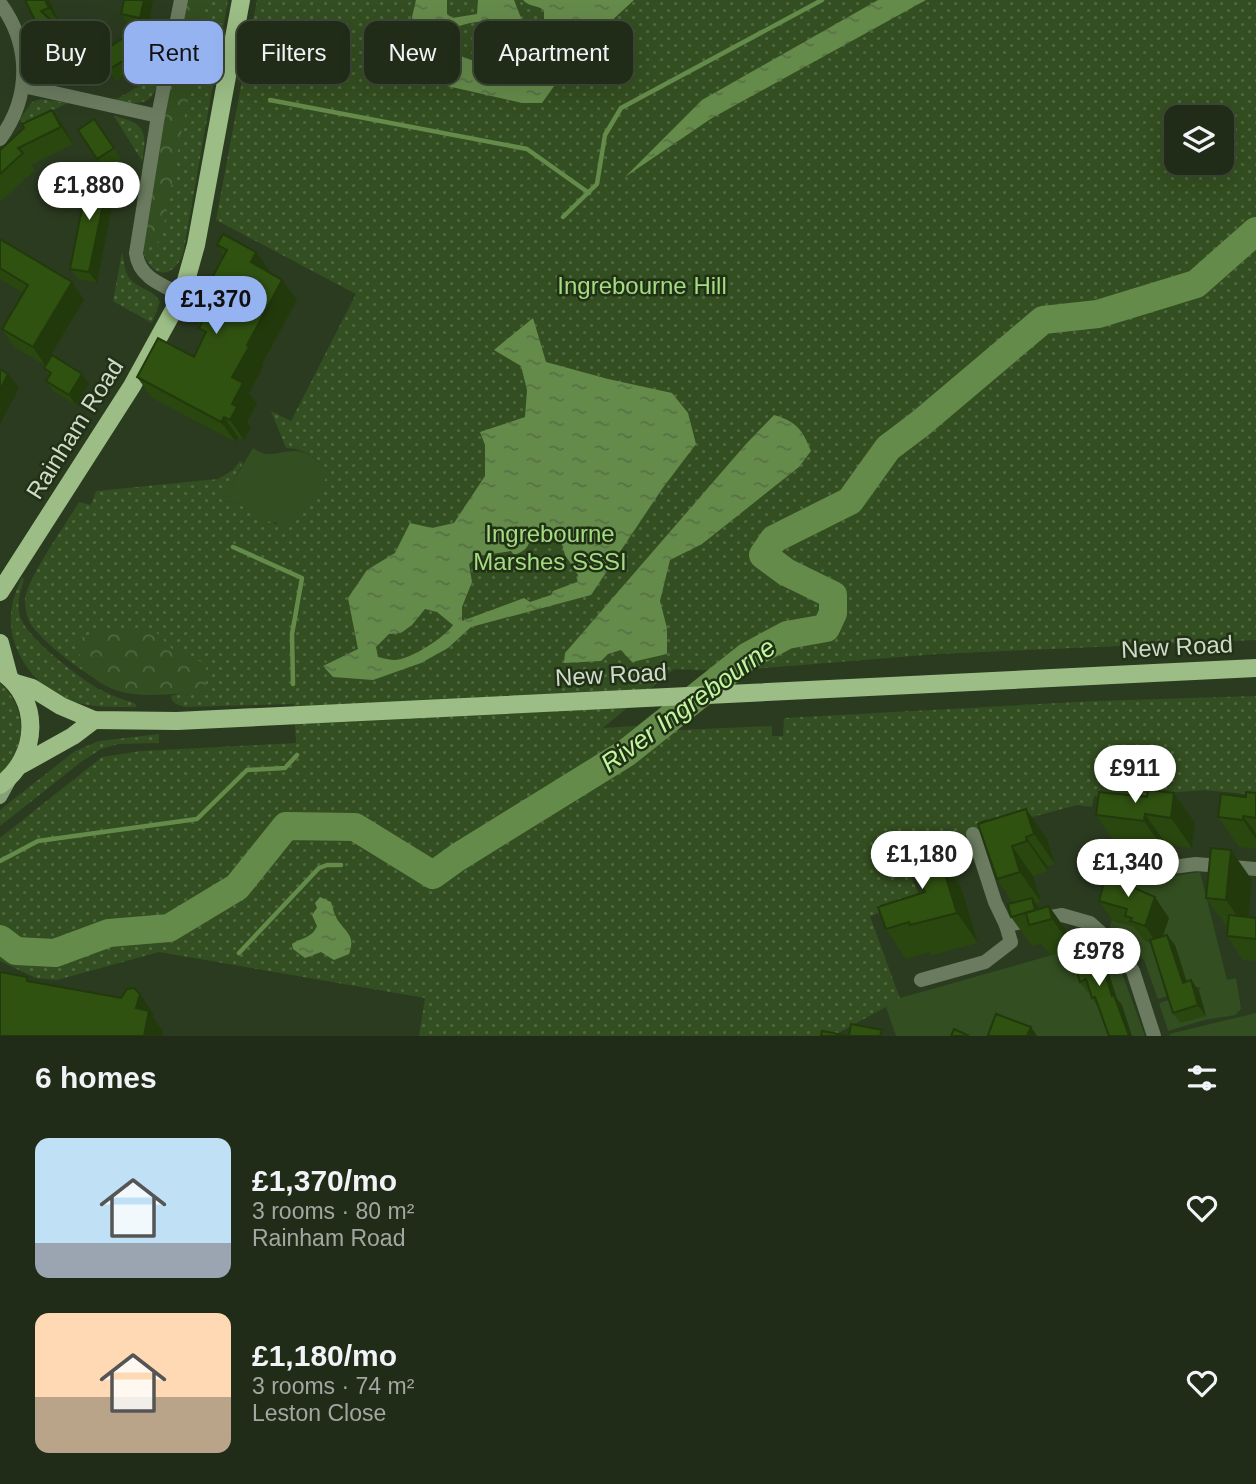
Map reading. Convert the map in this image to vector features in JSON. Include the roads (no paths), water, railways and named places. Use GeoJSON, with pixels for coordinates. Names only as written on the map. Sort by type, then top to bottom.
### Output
{"type":"FeatureCollection","features":[{"type":"Feature","properties":{"kind":"main road","name":"Rainham Road"},"geometry":{"type":"LineString","coordinates":[[0,592],[132,386],[182,295],[197,238],[241,0]]}},
{"type":"Feature","properties":{"kind":"main road"},"geometry":{"type":"LineString","coordinates":[[0,643],[8,677],[26,700],[31,720],[30,740],[0,797]]}},
{"type":"Feature","properties":{"kind":"main road","name":"New Road"},"geometry":{"type":"LineString","coordinates":[[8,677],[61,706],[94,720],[220,720],[1256,668]]}},
{"type":"Feature","properties":{"kind":"main road"},"geometry":{"type":"LineString","coordinates":[[10,776],[94,720]]}},
{"type":"Feature","properties":{"kind":"street"},"geometry":{"type":"LineString","coordinates":[[181,0],[135,253],[139,266],[149,278],[182,295]]}},
{"type":"Feature","properties":{"kind":"street"},"geometry":{"type":"LineString","coordinates":[[0,3],[11,18],[21,44],[24,65],[23,86],[16,113],[0,139]]}},
{"type":"Feature","properties":{"kind":"street"},"geometry":{"type":"LineString","coordinates":[[23,86],[158,116]]}},
{"type":"Feature","properties":{"kind":"street"},"geometry":{"type":"LineString","coordinates":[[921,980],[985,962],[1011,942],[1013,924],[996,902],[973,834]]}},
{"type":"Feature","properties":{"kind":"street"},"geometry":{"type":"LineString","coordinates":[[1094,862],[1141,871],[1196,864],[1256,869]]}},
{"type":"Feature","properties":{"kind":"street"},"geometry":{"type":"LineString","coordinates":[[1013,924],[1062,915],[1090,923],[1110,941],[1133,971],[1154,1036]]}},
{"type":"Feature","properties":{"kind":"water"},"geometry":{"type":"Polygon","coordinates":[[[416,0],[447,0],[447,14],[452,18],[477,14],[478,0],[514,0],[522,21],[474,21],[460,26],[460,21],[413,21],[416,0]]]}},
{"type":"Feature","properties":{"kind":"water"},"geometry":{"type":"Polygon","coordinates":[[[523,0],[634,0],[611,21],[543,21],[544,10],[523,0]]]}},
{"type":"Feature","properties":{"kind":"water"},"geometry":{"type":"Polygon","coordinates":[[[878,0],[926,0],[712,118],[625,177],[702,100],[878,0]]]}},
{"type":"Feature","properties":{"kind":"water"},"geometry":{"type":"Polygon","coordinates":[[[460,56],[474,61],[474,84],[556,84],[542,103],[522,103],[438,84],[460,84],[460,56]]]}},
{"type":"Feature","properties":{"kind":"water"},"geometry":{"type":"Polygon","coordinates":[[[533,318],[546,362],[672,393],[688,413],[696,444],[662,489],[591,595],[471,627],[448,648],[421,663],[373,680],[333,677],[323,666],[358,649],[348,598],[367,570],[395,553],[410,523],[432,528],[454,523],[485,476],[485,445],[480,432],[525,417],[527,390],[521,366],[494,350],[533,318]],[[542,527],[520,552],[514,555],[511,551],[478,556],[469,564],[472,582],[462,607],[462,621],[524,598],[530,602],[551,595],[553,591],[577,582],[578,575],[565,555],[558,531],[542,527]],[[425,609],[412,625],[401,633],[389,634],[376,647],[378,657],[395,660],[410,656],[435,642],[453,625],[437,612],[425,609]]]}},
{"type":"Feature","properties":{"kind":"water"},"geometry":{"type":"Polygon","coordinates":[[[774,415],[798,427],[811,451],[799,467],[702,544],[670,560],[660,601],[667,628],[667,654],[632,662],[621,650],[608,654],[601,661],[564,663],[565,653],[774,415]]]}},
{"type":"Feature","properties":{"kind":"water"},"geometry":{"type":"Polygon","coordinates":[[[320,897],[331,902],[337,919],[351,938],[349,954],[334,960],[321,952],[305,958],[293,949],[292,944],[315,930],[317,926],[312,915],[317,908],[315,903],[320,897]]]}},
{"type":"Feature","properties":{"kind":"waterway"},"geometry":{"type":"LineString","coordinates":[[563,217],[597,184],[605,135],[621,108],[822,0]]}},
{"type":"Feature","properties":{"kind":"waterway"},"geometry":{"type":"LineString","coordinates":[[270,100],[527,149],[589,193]]}},
{"type":"Feature","properties":{"kind":"waterway","name":"River Ingrebourne"},"geometry":{"type":"LineString","coordinates":[[0,939],[16,951],[55,953],[109,933],[169,928],[237,887],[286,826],[355,827],[433,875],[626,753],[748,656],[787,635],[826,628],[833,613],[833,595],[786,572],[763,555],[774,539],[850,501],[888,448],[1043,320],[1098,314],[1196,284],[1256,231]]}},
{"type":"Feature","properties":{"kind":"waterway"},"geometry":{"type":"LineString","coordinates":[[233,547],[302,578],[292,634],[293,684]]}},
{"type":"Feature","properties":{"kind":"waterway"},"geometry":{"type":"LineString","coordinates":[[0,861],[38,841],[197,819],[247,770],[285,768],[297,755]]}},
{"type":"Feature","properties":{"kind":"waterway"},"geometry":{"type":"LineString","coordinates":[[239,953],[319,868],[341,865]]}},
{"type":"Feature","properties":{"kind":"park label","name":"Ingrebourne Hill"},"geometry":{"type":"Point","coordinates":[642,286]}},
{"type":"Feature","properties":{"kind":"park label","name":"Ingrebourne Marshes SSSI"},"geometry":{"type":"Point","coordinates":[550,548]}}]}
